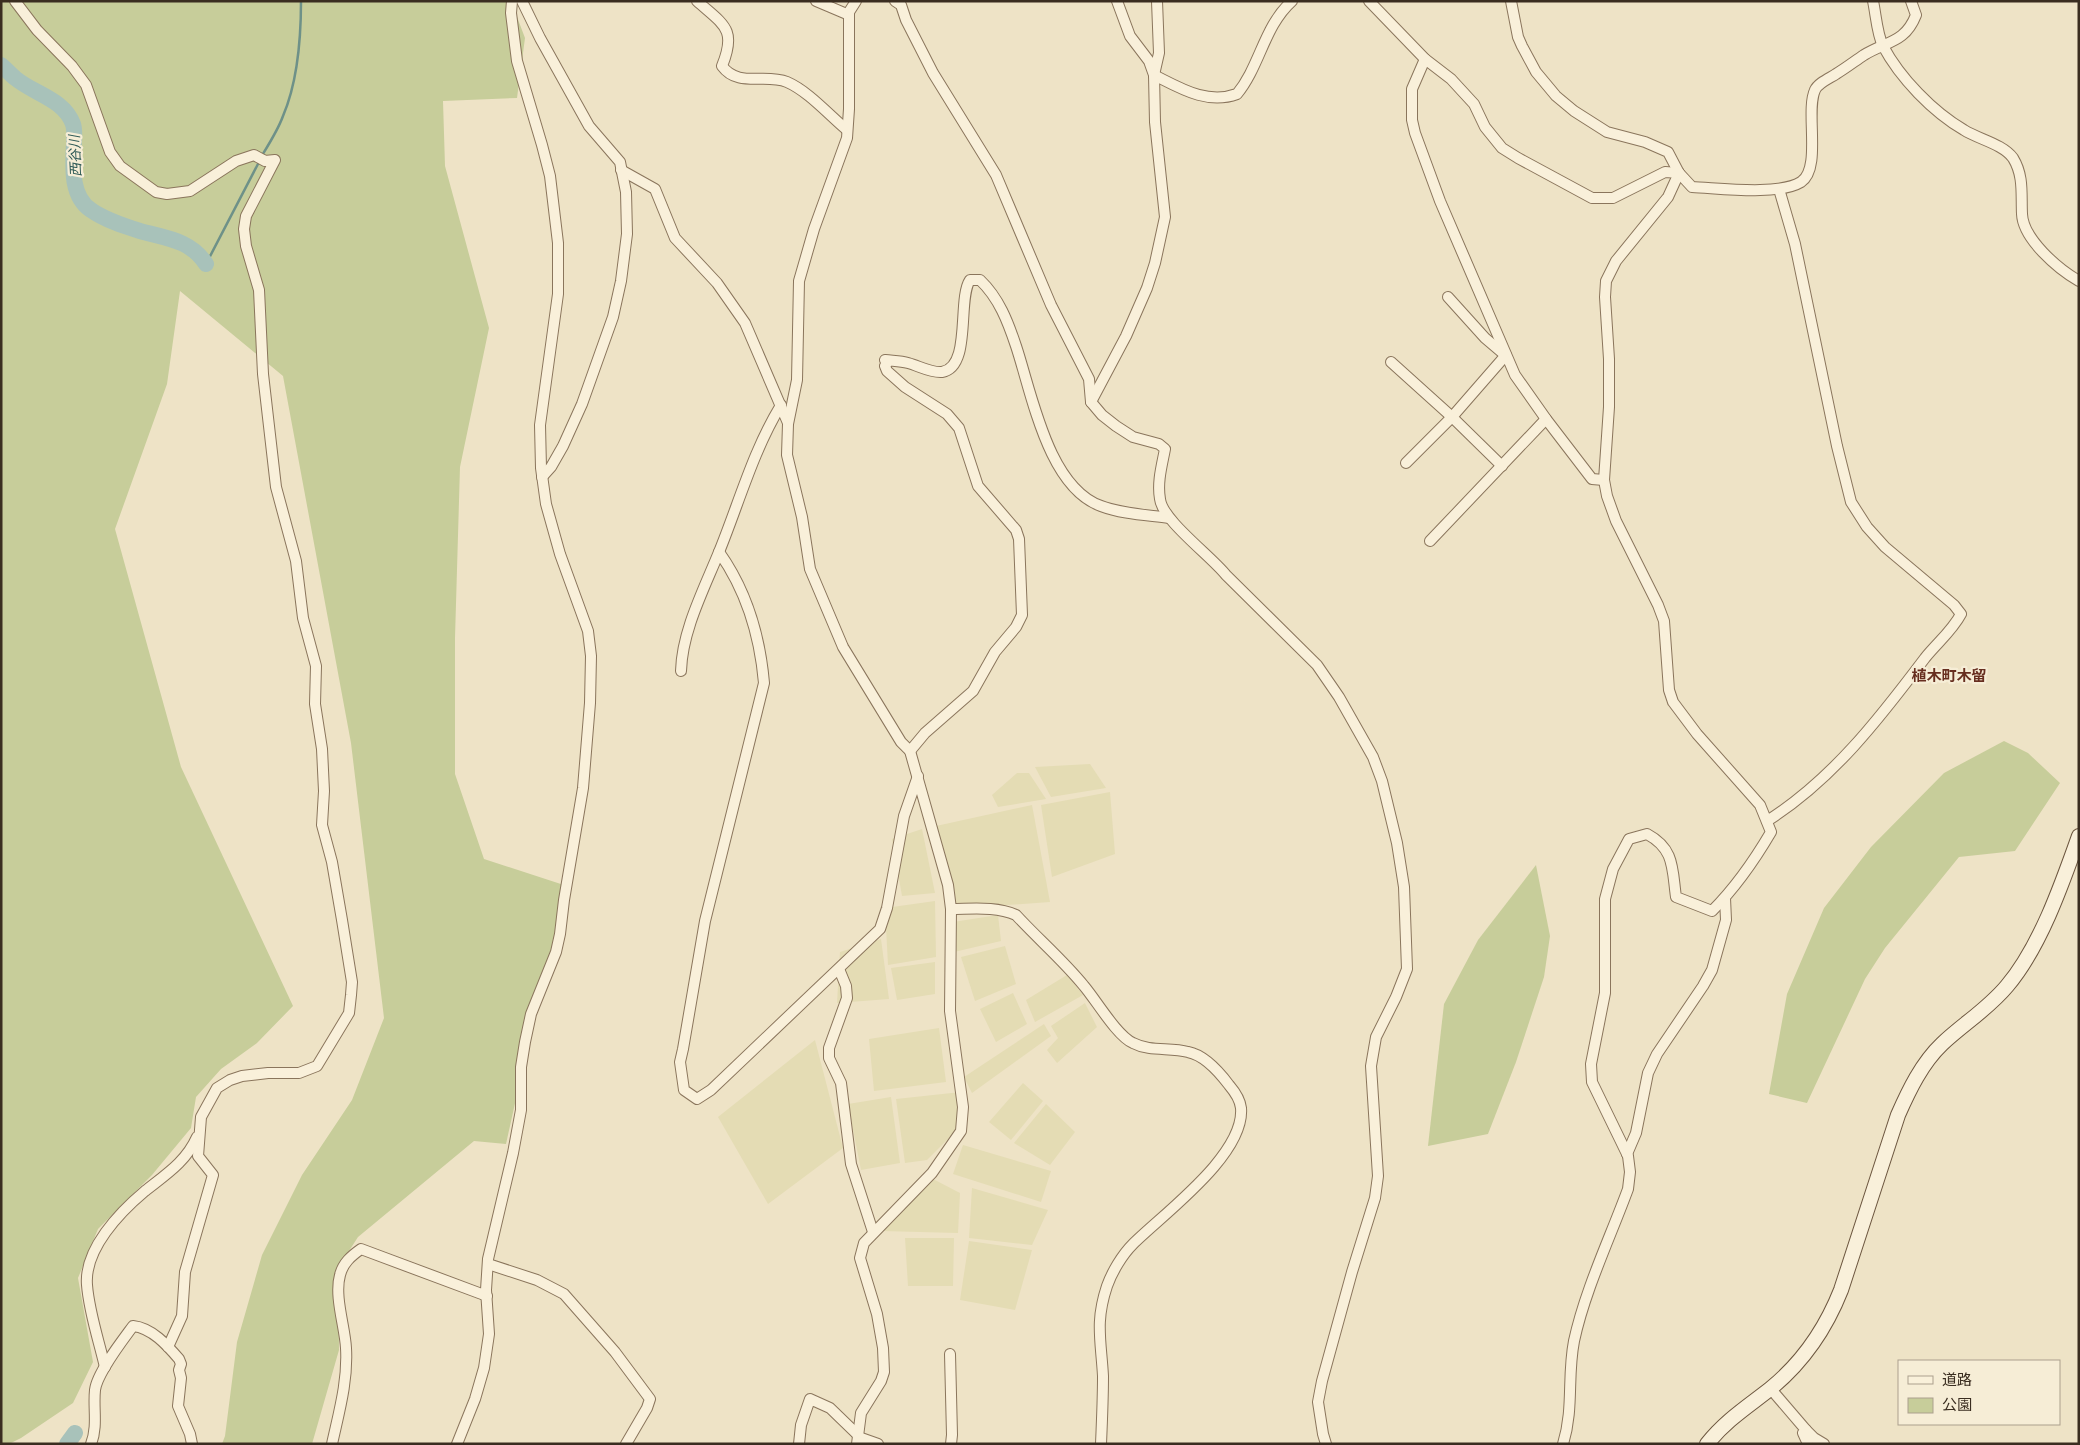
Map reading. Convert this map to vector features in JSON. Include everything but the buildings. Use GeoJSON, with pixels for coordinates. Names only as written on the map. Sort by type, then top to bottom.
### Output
{"type":"FeatureCollection","features":[{"type":"Feature","properties":{"kind":"street"},"geometry":{"type":"LineString","coordinates":[[16,1],[37,30],[72,66],[86,84],[110,152],[120,166],[156,192],[167,194],[190,190],[236,161],[254,155],[265,161],[275,160],[246,216],[244,229],[246,246],[259,290],[263,374],[276,487],[296,562],[303,618],[316,666],[315,704],[322,749],[324,791],[322,825],[332,862],[342,920],[352,982],[351,996],[348,1013],[316,1066],[299,1073],[268,1073],[242,1076],[230,1080],[217,1088],[207,1105],[201,1117],[198,1156],[213,1175],[185,1272],[182,1316],[168,1347]]}},
{"type":"Feature","properties":{"kind":"street"},"geometry":{"type":"LineString","coordinates":[[456,1444],[484,1368],[489,1334],[488,1264],[521,1110],[521,1067],[531,1014],[556,952],[560,934],[583,788],[586,731],[590,703],[591,656],[588,631],[560,554],[546,504],[542,477],[540,425],[558,294],[558,244],[550,176],[517,61],[511,13],[512,1]]}},
{"type":"Feature","properties":{"kind":"street"},"geometry":{"type":"LineString","coordinates":[[522,1],[540,38],[589,126],[620,162],[626,192],[627,234],[621,281],[613,317],[582,404],[567,437],[551,466],[542,477]]}},
{"type":"Feature","properties":{"kind":"street"},"geometry":{"type":"LineString","coordinates":[[697,1],[726,29],[730,41],[722,66],[726,72],[742,79],[774,79],[786,82],[804,92],[847,130]]}},
{"type":"Feature","properties":{"kind":"street"},"geometry":{"type":"LineString","coordinates":[[816,1],[849,15]]}},
{"type":"Feature","properties":{"kind":"street"},"geometry":{"type":"LineString","coordinates":[[856,1],[849,12],[849,109],[847,138],[814,229],[799,281],[797,380],[788,424],[788,454],[802,517],[810,569],[843,647],[901,742],[910,752],[948,885],[951,910],[950,1010],[963,1107],[960,1131],[932,1173],[864,1243],[860,1258],[877,1314],[883,1348],[884,1372],[881,1381],[861,1413],[857,1440]]}},
{"type":"Feature","properties":{"kind":"street"},"geometry":{"type":"LineString","coordinates":[[896,1],[901,5],[906,20],[933,72],[996,175],[1051,305],[1089,379],[1091,402],[1102,416],[1133,437],[1159,444],[1165,449],[1158,484],[1160,502],[1168,518],[1215,561],[1226,575],[1317,665],[1339,697],[1373,757],[1382,781],[1397,843],[1404,887],[1406,969],[1396,997],[1376,1038],[1371,1066],[1378,1176],[1374,1198],[1322,1381],[1318,1402],[1326,1444]]}},
{"type":"Feature","properties":{"kind":"street"},"geometry":{"type":"LineString","coordinates":[[1117,1],[1130,36],[1149,61],[1154,75],[1193,95],[1214,97],[1235,95],[1240,91],[1252,70],[1263,44],[1292,1]]}},
{"type":"Feature","properties":{"kind":"street"},"geometry":{"type":"LineString","coordinates":[[1091,402],[1126,336],[1148,288],[1165,217],[1155,122],[1154,75],[1159,53],[1157,1]]}},
{"type":"Feature","properties":{"kind":"street"},"geometry":{"type":"LineString","coordinates":[[1369,1],[1425,59],[1451,79],[1474,104],[1485,126],[1502,148],[1592,198],[1613,198],[1665,172],[1679,173]]}},
{"type":"Feature","properties":{"kind":"street"},"geometry":{"type":"LineString","coordinates":[[1511,1],[1518,37],[1536,72],[1556,96],[1574,111],[1607,132],[1645,142],[1668,152],[1679,173],[1692,187],[1779,189],[1802,181],[1809,170],[1815,89],[1824,81],[1882,45],[1889,44],[1903,36],[1912,26],[1916,15],[1911,1]]}},
{"type":"Feature","properties":{"kind":"street"},"geometry":{"type":"LineString","coordinates":[[1873,1],[1882,45],[1905,78],[1928,104],[1964,130],[2000,148],[2011,156],[2023,185],[2022,216],[2033,243],[2070,276],[2079,281]]}},
{"type":"Feature","properties":{"kind":"street"},"geometry":{"type":"LineString","coordinates":[[1425,59],[1411,96],[1415,133],[1440,201],[1515,374],[1546,419],[1592,479],[1604,480]]}},
{"type":"Feature","properties":{"kind":"street"},"geometry":{"type":"LineString","coordinates":[[622,170],[656,189],[675,238],[717,283],[745,323],[788,424]]}},
{"type":"Feature","properties":{"kind":"street"},"geometry":{"type":"LineString","coordinates":[[1562,1444],[1569,1424],[1570,1364],[1574,1340],[1589,1293],[1628,1189],[1630,1172],[1627,1154],[1592,1082],[1591,1064],[1605,993],[1605,898],[1613,869],[1629,839],[1647,834],[1658,840],[1667,850],[1676,898],[1712,911],[1725,898],[1754,861],[1770,832],[1760,805],[1697,734],[1673,702],[1669,690],[1664,621],[1658,605],[1616,521],[1607,496],[1604,480],[1609,397],[1606,281],[1616,261],[1668,197],[1679,173]]}},
{"type":"Feature","properties":{"kind":"street"},"geometry":{"type":"LineString","coordinates":[[1767,821],[1791,806],[1841,761],[1956,623],[1961,614],[1954,605],[1885,547],[1867,527],[1851,502],[1837,446],[1796,244],[1779,189]]}},
{"type":"Feature","properties":{"kind":"street"},"geometry":{"type":"LineString","coordinates":[[910,752],[925,733],[974,691],[995,652],[1016,627],[1022,615],[1019,539],[1016,530],[978,486],[959,428],[936,405],[905,387],[887,372],[885,366],[887,363],[885,360],[907,363],[922,369],[942,372],[952,367],[959,353],[963,328],[964,288],[970,280],[980,280],[991,290],[1007,321],[1043,433],[1068,483],[1084,497],[1101,506],[1168,518]]}},
{"type":"Feature","properties":{"kind":"street"},"geometry":{"type":"LineString","coordinates":[[1448,297],[1485,338],[1506,356]]}},
{"type":"Feature","properties":{"kind":"street"},"geometry":{"type":"LineString","coordinates":[[1406,463],[1452,417],[1506,356]]}},
{"type":"Feature","properties":{"kind":"street"},"geometry":{"type":"LineString","coordinates":[[1391,362],[1452,417],[1502,466]]}},
{"type":"Feature","properties":{"kind":"street"},"geometry":{"type":"LineString","coordinates":[[681,671],[681,660],[691,626],[720,552],[745,480],[770,423],[781,405]]}},
{"type":"Feature","properties":{"kind":"street"},"geometry":{"type":"LineString","coordinates":[[1430,541],[1546,419]]}},
{"type":"Feature","properties":{"kind":"street"},"geometry":{"type":"LineString","coordinates":[[720,552],[734,574],[750,615],[762,661],[764,683],[705,921],[680,1062],[684,1090],[697,1099],[712,1090],[880,929],[887,908],[904,816],[918,776]]}},
{"type":"Feature","properties":{"kind":"street"},"geometry":{"type":"LineString","coordinates":[[1707,1444],[1731,1418],[1770,1388],[1804,1354],[1820,1332],[1833,1309],[1898,1114],[1909,1089],[1926,1063],[1941,1045],[1990,1004],[2020,970],[2043,926],[2079,836]]}},
{"type":"Feature","properties":{"kind":"street"},"geometry":{"type":"LineString","coordinates":[[1627,1154],[1638,1125],[1648,1073],[1657,1054],[1712,970],[1726,920],[1725,898]]}},
{"type":"Feature","properties":{"kind":"street"},"geometry":{"type":"LineString","coordinates":[[951,910],[985,908],[1006,910],[1016,915],[1084,985],[1123,1036],[1132,1043],[1148,1048],[1190,1052],[1204,1059],[1228,1083],[1240,1102],[1239,1123],[1232,1140],[1213,1168],[1132,1246],[1121,1260],[1108,1285],[1098,1326],[1103,1376],[1101,1444]]}},
{"type":"Feature","properties":{"kind":"street"},"geometry":{"type":"LineString","coordinates":[[839,969],[846,986],[847,998],[829,1048],[829,1058],[841,1083],[850,1164],[873,1232]]}},
{"type":"Feature","properties":{"kind":"street"},"geometry":{"type":"LineString","coordinates":[[105,1367],[87,1284],[90,1264],[103,1234],[113,1221],[183,1160],[200,1132]]}},
{"type":"Feature","properties":{"kind":"street"},"geometry":{"type":"LineString","coordinates":[[332,1444],[346,1377],[346,1349],[338,1293],[340,1275],[350,1257],[361,1249],[487,1296]]}},
{"type":"Feature","properties":{"kind":"street"},"geometry":{"type":"LineString","coordinates":[[488,1264],[537,1280],[564,1294],[615,1352],[650,1399],[647,1408],[626,1444]]}},
{"type":"Feature","properties":{"kind":"street"},"geometry":{"type":"LineString","coordinates":[[91,1444],[95,1434],[95,1387],[105,1367],[133,1326],[142,1327],[152,1332],[168,1347],[181,1364],[179,1370],[181,1385],[178,1406],[190,1434],[192,1444]]}},
{"type":"Feature","properties":{"kind":"street"},"geometry":{"type":"LineString","coordinates":[[950,1354],[951,1444]]}},
{"type":"Feature","properties":{"kind":"street"},"geometry":{"type":"LineString","coordinates":[[1770,1388],[1806,1430],[1824,1444]]}},
{"type":"Feature","properties":{"kind":"street"},"geometry":{"type":"LineString","coordinates":[[799,1444],[801,1426],[810,1399],[830,1408],[857,1440],[878,1444]]}},
{"type":"Feature","properties":{"kind":"street"},"geometry":{"type":"LineString","coordinates":[[1806,1430],[1803,1433],[1808,1444]]}},
{"type":"Feature","properties":{"kind":"shaded area"},"geometry":{"type":"Polygon","coordinates":[[[1090,764],[1106,788],[1051,797],[1035,767],[1090,764]]]}},
{"type":"Feature","properties":{"kind":"shaded area"},"geometry":{"type":"Polygon","coordinates":[[[1017,773],[1029,773],[1046,799],[998,807],[992,795],[1017,773]]]}},
{"type":"Feature","properties":{"kind":"shaded area"},"geometry":{"type":"Polygon","coordinates":[[[1110,792],[1115,854],[1052,877],[1041,805],[1110,792]]]}},
{"type":"Feature","properties":{"kind":"shaded area"},"geometry":{"type":"Polygon","coordinates":[[[1032,805],[1050,902],[952,909],[936,826],[1032,805]]]}},
{"type":"Feature","properties":{"kind":"shaded area"},"geometry":{"type":"Polygon","coordinates":[[[922,829],[935,893],[902,896],[892,839],[922,829]]]}},
{"type":"Feature","properties":{"kind":"shaded area"},"geometry":{"type":"Polygon","coordinates":[[[935,901],[936,957],[888,965],[885,908],[935,901]]]}},
{"type":"Feature","properties":{"kind":"shaded area"},"geometry":{"type":"Polygon","coordinates":[[[998,915],[1001,941],[954,952],[953,922],[998,915]]]}},
{"type":"Feature","properties":{"kind":"shaded area"},"geometry":{"type":"Polygon","coordinates":[[[881,939],[889,999],[837,1003],[840,952],[881,939]]]}},
{"type":"Feature","properties":{"kind":"shaded area"},"geometry":{"type":"Polygon","coordinates":[[[1005,946],[1016,984],[975,1001],[961,957],[1005,946]]]}},
{"type":"Feature","properties":{"kind":"shaded area"},"geometry":{"type":"Polygon","coordinates":[[[935,962],[935,994],[897,1000],[891,968],[935,962]]]}},
{"type":"Feature","properties":{"kind":"shaded area"},"geometry":{"type":"Polygon","coordinates":[[[1067,975],[1083,995],[1035,1022],[1026,1000],[1067,975]]]}},
{"type":"Feature","properties":{"kind":"shaded area"},"geometry":{"type":"Polygon","coordinates":[[[1013,993],[1027,1024],[996,1042],[980,1009],[1013,993]]]}},
{"type":"Feature","properties":{"kind":"shaded area"},"geometry":{"type":"Polygon","coordinates":[[[1085,1003],[1097,1027],[1057,1063],[1047,1050],[1058,1038],[1051,1026],[1085,1003]]]}},
{"type":"Feature","properties":{"kind":"shaded area"},"geometry":{"type":"Polygon","coordinates":[[[1044,1024],[1051,1036],[972,1093],[964,1077],[1044,1024]]]}},
{"type":"Feature","properties":{"kind":"shaded area"},"geometry":{"type":"Polygon","coordinates":[[[939,1028],[946,1082],[874,1091],[869,1039],[939,1028]]]}},
{"type":"Feature","properties":{"kind":"shaded area"},"geometry":{"type":"Polygon","coordinates":[[[815,1040],[843,1148],[768,1204],[718,1117],[815,1040]]]}},
{"type":"Feature","properties":{"kind":"shaded area"},"geometry":{"type":"Polygon","coordinates":[[[1023,1083],[1043,1101],[1011,1140],[989,1122],[1023,1083]]]}},
{"type":"Feature","properties":{"kind":"shaded area"},"geometry":{"type":"Polygon","coordinates":[[[961,1092],[957,1130],[927,1160],[905,1163],[896,1099],[961,1092]]]}},
{"type":"Feature","properties":{"kind":"shaded area"},"geometry":{"type":"Polygon","coordinates":[[[891,1097],[900,1163],[861,1170],[848,1104],[891,1097]]]}},
{"type":"Feature","properties":{"kind":"shaded area"},"geometry":{"type":"Polygon","coordinates":[[[1046,1104],[1075,1132],[1050,1165],[1014,1143],[1046,1104]]]}},
{"type":"Feature","properties":{"kind":"shaded area"},"geometry":{"type":"Polygon","coordinates":[[[963,1145],[1051,1171],[1041,1202],[953,1174],[963,1145]]]}},
{"type":"Feature","properties":{"kind":"shaded area"},"geometry":{"type":"Polygon","coordinates":[[[933,1179],[960,1193],[958,1233],[882,1231],[933,1179]]]}},
{"type":"Feature","properties":{"kind":"shaded area"},"geometry":{"type":"Polygon","coordinates":[[[972,1188],[1048,1210],[1032,1245],[969,1238],[972,1188]]]}},
{"type":"Feature","properties":{"kind":"shaded area"},"geometry":{"type":"Polygon","coordinates":[[[905,1238],[954,1238],[953,1286],[908,1286],[905,1238]]]}},
{"type":"Feature","properties":{"kind":"shaded area"},"geometry":{"type":"Polygon","coordinates":[[[969,1241],[1032,1250],[1015,1310],[960,1300],[969,1241]]]}},
{"type":"Feature","properties":{"kind":"green space"},"geometry":{"type":"Polygon","coordinates":[[[1,1],[511,1],[525,38],[517,98],[443,101],[445,166],[489,328],[460,467],[455,638],[455,774],[484,859],[570,887],[536,1008],[506,1144],[474,1141],[358,1237],[338,1268],[339,1350],[312,1444],[222,1444],[225,1436],[237,1342],[262,1255],[302,1175],[352,1100],[384,1018],[351,743],[283,376],[180,291],[167,384],[115,529],[181,767],[293,1006],[257,1043],[221,1069],[196,1097],[191,1128],[152,1175],[98,1229],[78,1278],[93,1362],[73,1403],[21,1438],[9,1444],[1,1444],[1,1]]]}},
{"type":"Feature","properties":{"kind":"green space"},"geometry":{"type":"Polygon","coordinates":[[[2004,741],[2028,753],[2060,783],[2015,851],[1959,857],[1885,948],[1865,979],[1807,1103],[1769,1094],[1787,994],[1824,908],[1871,847],[1944,773],[2004,741]]]}},
{"type":"Feature","properties":{"kind":"green space"},"geometry":{"type":"Polygon","coordinates":[[[1536,865],[1550,936],[1544,977],[1516,1062],[1488,1134],[1428,1146],[1444,1004],[1478,940],[1536,865]]]}},
{"type":"Feature","properties":{"kind":"waterway"},"geometry":{"type":"LineString","coordinates":[[261,157],[279,126],[292,89],[299,45],[301,1]]}},
{"type":"Feature","properties":{"kind":"waterway","name":"西谷川"},"geometry":{"type":"LineString","coordinates":[[1,65],[23,84],[56,103],[69,116],[74,129],[74,180],[79,197],[84,204],[96,214],[115,222],[177,241],[193,250],[206,264]]}},
{"type":"Feature","properties":{"kind":"waterway"},"geometry":{"type":"LineString","coordinates":[[206,264],[259,162]]}},
{"type":"Feature","properties":{"kind":"waterway","name":"西谷川"},"geometry":{"type":"LineString","coordinates":[[67,1444],[75,1433]]}},
{"type":"Feature","properties":{"kind":"district","name":"植木町木留"},"geometry":{"type":"Point","coordinates":[1949,676]}}]}
